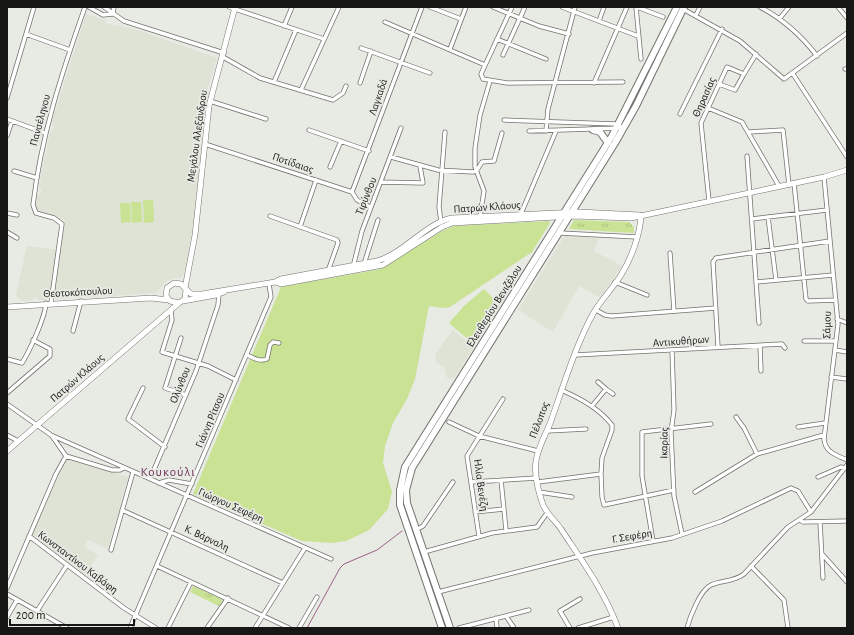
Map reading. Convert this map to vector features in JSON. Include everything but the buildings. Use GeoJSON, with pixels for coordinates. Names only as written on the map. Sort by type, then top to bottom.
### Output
{"type":"FeatureCollection","features":[{"type":"Feature","properties":{"kind":"main road","name":"Μεγάλου Αλεξάνδρου"},"geometry":{"type":"LineString","coordinates":[[185,288],[195,235],[210,101],[235,8]]}},
{"type":"Feature","properties":{"kind":"main road","name":"Ελευθερίου Βενιζέλου"},"geometry":{"type":"LineString","coordinates":[[442,628],[403,516],[400,490],[401,478],[410,456],[567,214],[619,128],[682,8]]}},
{"type":"Feature","properties":{"kind":"main road","name":"Ελευθερίου Βενιζέλου"},"geometry":{"type":"LineString","coordinates":[[450,628],[407,503],[406,490],[412,468],[560,233],[567,214],[608,143],[619,128]]}},
{"type":"Feature","properties":{"kind":"main road"},"geometry":{"type":"LineString","coordinates":[[593,130],[600,132],[608,143]]}},
{"type":"Feature","properties":{"kind":"main road","name":"Πατρών Κλάους"},"geometry":{"type":"LineString","coordinates":[[275,282],[282,284],[389,262],[436,230],[449,224],[567,214],[628,219],[824,177],[847,170]]}},
{"type":"Feature","properties":{"kind":"main road","name":"Πέλοπος"},"geometry":{"type":"LineString","coordinates":[[618,628],[603,595],[560,527],[547,513],[543,506],[535,463],[538,451],[547,431],[575,355],[596,310],[623,272],[637,237],[641,216]]}},
{"type":"Feature","properties":{"kind":"main road","name":"Πατρών Κλάους"},"geometry":{"type":"LineString","coordinates":[[225,291],[269,284],[281,279],[328,271],[354,269],[364,264],[388,258],[441,222],[452,218],[520,217]]}},
{"type":"Feature","properties":{"kind":"main road"},"geometry":{"type":"LineString","coordinates":[[151,298],[166,290],[170,284],[184,278],[188,270]]}},
{"type":"Feature","properties":{"kind":"main road"},"geometry":{"type":"LineString","coordinates":[[174,283],[181,284],[190,294],[225,291]]}},
{"type":"Feature","properties":{"kind":"main road"},"geometry":{"type":"LineString","coordinates":[[159,320],[182,302],[186,297],[185,288]]}},
{"type":"Feature","properties":{"kind":"main road"},"geometry":{"type":"LineString","coordinates":[[159,320],[168,310],[169,301],[166,290]]}},
{"type":"Feature","properties":{"kind":"main road"},"geometry":{"type":"LineString","coordinates":[[169,301],[174,303],[182,302],[219,294],[225,291]]}},
{"type":"Feature","properties":{"kind":"main road","name":"Θεοτοκόπουλου"},"geometry":{"type":"LineString","coordinates":[[7,307],[49,303],[151,298],[169,301]]}},
{"type":"Feature","properties":{"kind":"main road","name":"Πατρών Κλάους"},"geometry":{"type":"LineString","coordinates":[[7,451],[159,320]]}},
{"type":"Feature","properties":{"kind":"street"},"geometry":{"type":"LineString","coordinates":[[7,98],[34,7]]}},
{"type":"Feature","properties":{"kind":"street","name":"Πανσέληνου"},"geometry":{"type":"LineString","coordinates":[[49,303],[62,224],[55,218],[38,214],[34,210],[37,178],[45,133],[70,50],[85,7]]}},
{"type":"Feature","properties":{"kind":"street"},"geometry":{"type":"LineString","coordinates":[[89,7],[104,15],[112,14]]}},
{"type":"Feature","properties":{"kind":"street"},"geometry":{"type":"LineString","coordinates":[[104,7],[112,14],[128,23],[223,55],[257,76],[274,82],[332,100],[343,93],[346,86]]}},
{"type":"Feature","properties":{"kind":"street"},"geometry":{"type":"LineString","coordinates":[[112,14],[114,7]]}},
{"type":"Feature","properties":{"kind":"street"},"geometry":{"type":"LineString","coordinates":[[229,7],[324,39]]}},
{"type":"Feature","properties":{"kind":"street"},"geometry":{"type":"LineString","coordinates":[[284,26],[292,7]]}},
{"type":"Feature","properties":{"kind":"street"},"geometry":{"type":"LineString","coordinates":[[301,90],[339,7]]}},
{"type":"Feature","properties":{"kind":"street","name":"Λαγκαδά"},"geometry":{"type":"LineString","coordinates":[[352,192],[369,151],[400,61],[422,7]]}},
{"type":"Feature","properties":{"kind":"street"},"geometry":{"type":"LineString","coordinates":[[430,7],[461,19]]}},
{"type":"Feature","properties":{"kind":"street"},"geometry":{"type":"LineString","coordinates":[[450,49],[466,7]]}},
{"type":"Feature","properties":{"kind":"street"},"geometry":{"type":"LineString","coordinates":[[494,7],[538,26],[569,34]]}},
{"type":"Feature","properties":{"kind":"street"},"geometry":{"type":"LineString","coordinates":[[512,7],[481,74],[481,78],[490,81],[556,83],[623,82]]}},
{"type":"Feature","properties":{"kind":"street"},"geometry":{"type":"LineString","coordinates":[[503,55],[525,7]]}},
{"type":"Feature","properties":{"kind":"street"},"geometry":{"type":"LineString","coordinates":[[562,7],[575,9],[638,36]]}},
{"type":"Feature","properties":{"kind":"street"},"geometry":{"type":"LineString","coordinates":[[600,21],[604,7]]}},
{"type":"Feature","properties":{"kind":"street"},"geometry":{"type":"LineString","coordinates":[[594,83],[627,7]]}},
{"type":"Feature","properties":{"kind":"street"},"geometry":{"type":"LineString","coordinates":[[640,58],[637,7],[663,17]]}},
{"type":"Feature","properties":{"kind":"street"},"geometry":{"type":"LineString","coordinates":[[696,15],[700,7]]}},
{"type":"Feature","properties":{"kind":"street"},"geometry":{"type":"LineString","coordinates":[[760,7],[780,18],[800,36],[817,56]]}},
{"type":"Feature","properties":{"kind":"street"},"geometry":{"type":"LineString","coordinates":[[780,18],[789,7]]}},
{"type":"Feature","properties":{"kind":"street"},"geometry":{"type":"LineString","coordinates":[[838,7],[847,18]]}},
{"type":"Feature","properties":{"kind":"street"},"geometry":{"type":"LineString","coordinates":[[682,8],[722,30],[756,54],[784,79],[847,33]]}},
{"type":"Feature","properties":{"kind":"street"},"geometry":{"type":"LineString","coordinates":[[546,130],[547,115],[575,9]]}},
{"type":"Feature","properties":{"kind":"street"},"geometry":{"type":"LineString","coordinates":[[385,22],[485,65]]}},
{"type":"Feature","properties":{"kind":"street"},"geometry":{"type":"LineString","coordinates":[[274,82],[296,30]]}},
{"type":"Feature","properties":{"kind":"street"},"geometry":{"type":"LineString","coordinates":[[680,114],[722,30]]}},
{"type":"Feature","properties":{"kind":"street"},"geometry":{"type":"LineString","coordinates":[[26,34],[70,50]]}},
{"type":"Feature","properties":{"kind":"street"},"geometry":{"type":"LineString","coordinates":[[497,39],[546,59]]}},
{"type":"Feature","properties":{"kind":"street"},"geometry":{"type":"LineString","coordinates":[[361,48],[430,73]]}},
{"type":"Feature","properties":{"kind":"street"},"geometry":{"type":"LineString","coordinates":[[360,83],[371,51]]}},
{"type":"Feature","properties":{"kind":"street"},"geometry":{"type":"LineString","coordinates":[[719,84],[735,90],[756,54]]}},
{"type":"Feature","properties":{"kind":"street","name":"Θηρασίας"},"geometry":{"type":"LineString","coordinates":[[709,201],[701,126],[728,66],[744,74]]}},
{"type":"Feature","properties":{"kind":"street"},"geometry":{"type":"LineString","coordinates":[[792,74],[847,157]]}},
{"type":"Feature","properties":{"kind":"street"},"geometry":{"type":"LineString","coordinates":[[480,217],[484,191],[476,171],[474,157],[482,109],[490,81]]}},
{"type":"Feature","properties":{"kind":"street"},"geometry":{"type":"LineString","coordinates":[[210,101],[266,119]]}},
{"type":"Feature","properties":{"kind":"street"},"geometry":{"type":"LineString","coordinates":[[708,108],[740,121],[749,132],[779,186]]}},
{"type":"Feature","properties":{"kind":"street"},"geometry":{"type":"LineString","coordinates":[[7,119],[45,133]]}},
{"type":"Feature","properties":{"kind":"street"},"geometry":{"type":"LineString","coordinates":[[504,120],[546,121],[619,128]]}},
{"type":"Feature","properties":{"kind":"street"},"geometry":{"type":"LineString","coordinates":[[7,136],[12,121]]}},
{"type":"Feature","properties":{"kind":"street","name":"Τιρύνθου"},"geometry":{"type":"LineString","coordinates":[[354,269],[358,242],[370,207],[391,157],[400,128]]}},
{"type":"Feature","properties":{"kind":"street"},"geometry":{"type":"LineString","coordinates":[[529,131],[619,128]]}},
{"type":"Feature","properties":{"kind":"street"},"geometry":{"type":"LineString","coordinates":[[309,130],[369,151]]}},
{"type":"Feature","properties":{"kind":"street"},"geometry":{"type":"LineString","coordinates":[[749,132],[782,130],[798,214],[806,299],[808,301],[836,300]]}},
{"type":"Feature","properties":{"kind":"street"},"geometry":{"type":"LineString","coordinates":[[520,217],[556,131]]}},
{"type":"Feature","properties":{"kind":"street"},"geometry":{"type":"LineString","coordinates":[[441,222],[439,214],[441,170],[445,132]]}},
{"type":"Feature","properties":{"kind":"street"},"geometry":{"type":"LineString","coordinates":[[476,171],[482,162],[494,161],[502,133]]}},
{"type":"Feature","properties":{"kind":"street"},"geometry":{"type":"LineString","coordinates":[[330,167],[341,141]]}},
{"type":"Feature","properties":{"kind":"street","name":"Ποτίδαιας"},"geometry":{"type":"LineString","coordinates":[[205,144],[352,192],[358,201],[370,207]]}},
{"type":"Feature","properties":{"kind":"street"},"geometry":{"type":"LineString","coordinates":[[747,156],[751,193],[759,323]]}},
{"type":"Feature","properties":{"kind":"street"},"geometry":{"type":"LineString","coordinates":[[391,157],[420,166],[441,170],[476,171]]}},
{"type":"Feature","properties":{"kind":"street"},"geometry":{"type":"LineString","coordinates":[[381,182],[423,183],[420,166]]}},
{"type":"Feature","properties":{"kind":"street"},"geometry":{"type":"LineString","coordinates":[[14,171],[37,178]]}},
{"type":"Feature","properties":{"kind":"street","name":"Σάμου"},"geometry":{"type":"LineString","coordinates":[[824,177],[837,319],[835,350],[824,435]]}},
{"type":"Feature","properties":{"kind":"street"},"geometry":{"type":"LineString","coordinates":[[300,227],[316,180]]}},
{"type":"Feature","properties":{"kind":"street"},"geometry":{"type":"LineString","coordinates":[[752,219],[827,210]]}},
{"type":"Feature","properties":{"kind":"street"},"geometry":{"type":"LineString","coordinates":[[7,213],[17,215]]}},
{"type":"Feature","properties":{"kind":"street"},"geometry":{"type":"LineString","coordinates":[[270,216],[337,240],[328,271]]}},
{"type":"Feature","properties":{"kind":"street"},"geometry":{"type":"LineString","coordinates":[[768,217],[776,280]]}},
{"type":"Feature","properties":{"kind":"street"},"geometry":{"type":"LineString","coordinates":[[364,264],[378,220]]}},
{"type":"Feature","properties":{"kind":"street"},"geometry":{"type":"LineString","coordinates":[[7,232],[17,238]]}},
{"type":"Feature","properties":{"kind":"street"},"geometry":{"type":"LineString","coordinates":[[560,233],[637,237]]}},
{"type":"Feature","properties":{"kind":"street"},"geometry":{"type":"LineString","coordinates":[[718,347],[714,262],[716,258],[772,251],[830,241]]}},
{"type":"Feature","properties":{"kind":"street"},"geometry":{"type":"LineString","coordinates":[[670,253],[674,311]]}},
{"type":"Feature","properties":{"kind":"street"},"geometry":{"type":"LineString","coordinates":[[756,282],[833,275]]}},
{"type":"Feature","properties":{"kind":"street"},"geometry":{"type":"LineString","coordinates":[[616,282],[647,295]]}},
{"type":"Feature","properties":{"kind":"street","name":"Γιάννη Ρίτσου"},"geometry":{"type":"LineString","coordinates":[[130,628],[188,496],[271,297],[269,284]]}},
{"type":"Feature","properties":{"kind":"street","name":"Ολύνθου"},"geometry":{"type":"LineString","coordinates":[[150,479],[165,447],[198,364],[218,305],[219,294]]}},
{"type":"Feature","properties":{"kind":"street"},"geometry":{"type":"LineString","coordinates":[[73,331],[81,301]]}},
{"type":"Feature","properties":{"kind":"street"},"geometry":{"type":"LineString","coordinates":[[7,359],[22,363],[49,303]]}},
{"type":"Feature","properties":{"kind":"street"},"geometry":{"type":"LineString","coordinates":[[596,310],[609,316],[716,308]]}},
{"type":"Feature","properties":{"kind":"street"},"geometry":{"type":"LineString","coordinates":[[171,311],[172,320],[162,350],[164,353],[208,366],[236,380]]}},
{"type":"Feature","properties":{"kind":"street"},"geometry":{"type":"LineString","coordinates":[[837,319],[847,323]]}},
{"type":"Feature","properties":{"kind":"street"},"geometry":{"type":"LineString","coordinates":[[181,338],[165,388],[186,395]]}},
{"type":"Feature","properties":{"kind":"street"},"geometry":{"type":"LineString","coordinates":[[7,393],[47,360],[51,354],[49,349],[33,340]]}},
{"type":"Feature","properties":{"kind":"street"},"geometry":{"type":"LineString","coordinates":[[804,341],[836,341]]}},
{"type":"Feature","properties":{"kind":"street"},"geometry":{"type":"LineString","coordinates":[[247,355],[258,360],[264,360],[267,358],[270,345],[273,342],[279,343]]}},
{"type":"Feature","properties":{"kind":"street","name":"Αντικυθήρων"},"geometry":{"type":"LineString","coordinates":[[575,355],[782,344],[785,348]]}},
{"type":"Feature","properties":{"kind":"street"},"geometry":{"type":"LineString","coordinates":[[760,345],[761,371]]}},
{"type":"Feature","properties":{"kind":"street","name":"Ικαρίας"},"geometry":{"type":"LineString","coordinates":[[672,350],[674,490],[682,534]]}},
{"type":"Feature","properties":{"kind":"street"},"geometry":{"type":"LineString","coordinates":[[835,350],[847,352]]}},
{"type":"Feature","properties":{"kind":"street"},"geometry":{"type":"LineString","coordinates":[[831,377],[847,379]]}},
{"type":"Feature","properties":{"kind":"street"},"geometry":{"type":"LineString","coordinates":[[598,382],[613,394]]}},
{"type":"Feature","properties":{"kind":"street"},"geometry":{"type":"LineString","coordinates":[[143,388],[127,418],[165,447]]}},
{"type":"Feature","properties":{"kind":"street"},"geometry":{"type":"LineString","coordinates":[[592,406],[606,389]]}},
{"type":"Feature","properties":{"kind":"street"},"geometry":{"type":"LineString","coordinates":[[561,390],[592,406],[613,426],[602,458],[601,474],[602,497],[604,504],[674,490]]}},
{"type":"Feature","properties":{"kind":"street","name":"Ηλία Βενέζη"},"geometry":{"type":"LineString","coordinates":[[479,536],[467,456],[503,399]]}},
{"type":"Feature","properties":{"kind":"street","name":"Γιώργου Σεφέρη"},"geometry":{"type":"LineString","coordinates":[[7,404],[51,435],[331,559]]}},
{"type":"Feature","properties":{"kind":"street"},"geometry":{"type":"LineString","coordinates":[[736,417],[741,423],[757,454]]}},
{"type":"Feature","properties":{"kind":"street"},"geometry":{"type":"LineString","coordinates":[[449,422],[479,436],[538,451]]}},
{"type":"Feature","properties":{"kind":"street"},"geometry":{"type":"LineString","coordinates":[[798,427],[825,423]]}},
{"type":"Feature","properties":{"kind":"street"},"geometry":{"type":"LineString","coordinates":[[652,541],[642,468],[641,432],[711,424]]}},
{"type":"Feature","properties":{"kind":"street"},"geometry":{"type":"LineString","coordinates":[[547,431],[586,429]]}},
{"type":"Feature","properties":{"kind":"street"},"geometry":{"type":"LineString","coordinates":[[7,435],[18,441]]}},
{"type":"Feature","properties":{"kind":"street"},"geometry":{"type":"LineString","coordinates":[[51,435],[66,456],[109,470],[120,470],[124,468]]}},
{"type":"Feature","properties":{"kind":"street"},"geometry":{"type":"LineString","coordinates":[[695,492],[757,454],[824,435],[826,448],[847,460]]}},
{"type":"Feature","properties":{"kind":"street"},"geometry":{"type":"LineString","coordinates":[[7,588],[56,474],[66,456]]}},
{"type":"Feature","properties":{"kind":"street"},"geometry":{"type":"LineString","coordinates":[[818,477],[846,466]]}},
{"type":"Feature","properties":{"kind":"street"},"geometry":{"type":"LineString","coordinates":[[687,628],[694,608],[709,586],[738,578],[786,528],[810,512],[846,466]]}},
{"type":"Feature","properties":{"kind":"street"},"geometry":{"type":"LineString","coordinates":[[111,550],[133,472]]}},
{"type":"Feature","properties":{"kind":"street"},"geometry":{"type":"LineString","coordinates":[[471,482],[537,480],[601,474]]}},
{"type":"Feature","properties":{"kind":"street"},"geometry":{"type":"LineString","coordinates":[[159,483],[169,480],[192,484]]}},
{"type":"Feature","properties":{"kind":"street"},"geometry":{"type":"LineString","coordinates":[[501,480],[506,530]]}},
{"type":"Feature","properties":{"kind":"street"},"geometry":{"type":"LineString","coordinates":[[416,530],[424,526],[453,482]]}},
{"type":"Feature","properties":{"kind":"street","name":"Γ. Σεφέρη"},"geometry":{"type":"LineString","coordinates":[[438,592],[579,556],[682,534],[726,519],[791,488],[798,491],[810,512]]}},
{"type":"Feature","properties":{"kind":"street"},"geometry":{"type":"LineString","coordinates":[[540,492],[572,497]]}},
{"type":"Feature","properties":{"kind":"street"},"geometry":{"type":"LineString","coordinates":[[475,512],[504,509]]}},
{"type":"Feature","properties":{"kind":"street","name":"Κ. Βάρναλη"},"geometry":{"type":"LineString","coordinates":[[122,510],[283,583]]}},
{"type":"Feature","properties":{"kind":"street"},"geometry":{"type":"LineString","coordinates":[[424,552],[479,536],[506,530],[538,527],[547,513]]}},
{"type":"Feature","properties":{"kind":"street"},"geometry":{"type":"LineString","coordinates":[[800,520],[802,522],[847,521]]}},
{"type":"Feature","properties":{"kind":"street"},"geometry":{"type":"LineString","coordinates":[[820,522],[824,578]]}},
{"type":"Feature","properties":{"kind":"street","name":"Κωνσταντίνου Καβάφη"},"geometry":{"type":"LineString","coordinates":[[29,536],[136,615],[156,628]]}},
{"type":"Feature","properties":{"kind":"street"},"geometry":{"type":"LineString","coordinates":[[255,628],[305,548]]}},
{"type":"Feature","properties":{"kind":"street"},"geometry":{"type":"LineString","coordinates":[[822,554],[847,582]]}},
{"type":"Feature","properties":{"kind":"street"},"geometry":{"type":"LineString","coordinates":[[37,611],[67,565]]}},
{"type":"Feature","properties":{"kind":"street"},"geometry":{"type":"LineString","coordinates":[[157,566],[228,598],[289,628]]}},
{"type":"Feature","properties":{"kind":"street"},"geometry":{"type":"LineString","coordinates":[[751,566],[784,598],[788,628]]}},
{"type":"Feature","properties":{"kind":"street"},"geometry":{"type":"LineString","coordinates":[[168,628],[192,582]]}},
{"type":"Feature","properties":{"kind":"street"},"geometry":{"type":"LineString","coordinates":[[7,594],[67,628]]}},
{"type":"Feature","properties":{"kind":"street"},"geometry":{"type":"LineString","coordinates":[[299,628],[317,597]]}},
{"type":"Feature","properties":{"kind":"street"},"geometry":{"type":"LineString","coordinates":[[207,628],[228,598]]}},
{"type":"Feature","properties":{"kind":"street"},"geometry":{"type":"LineString","coordinates":[[570,628],[560,612],[580,599]]}},
{"type":"Feature","properties":{"kind":"street"},"geometry":{"type":"LineString","coordinates":[[7,617],[17,600]]}},
{"type":"Feature","properties":{"kind":"street"},"geometry":{"type":"LineString","coordinates":[[459,628],[529,610]]}},
{"type":"Feature","properties":{"kind":"street"},"geometry":{"type":"LineString","coordinates":[[506,616],[514,628]]}},
{"type":"Feature","properties":{"kind":"street"},"geometry":{"type":"LineString","coordinates":[[578,628],[614,617]]}},
{"type":"Feature","properties":{"kind":"street"},"geometry":{"type":"LineString","coordinates":[[496,618],[496,628]]}},
{"type":"Feature","properties":{"kind":"shaded area"},"geometry":{"type":"Polygon","coordinates":[[[86,14],[105,20],[106,23],[111,25],[132,28],[217,58],[207,91],[209,93],[204,115],[194,218],[186,266],[182,277],[168,280],[156,293],[39,300],[36,297],[32,300],[22,301],[16,295],[27,246],[60,250],[64,220],[38,212],[35,209],[37,196],[41,193],[39,186],[50,132],[54,127],[52,124],[54,115],[86,14]]]}},
{"type":"Feature","properties":{"kind":"shaded area"},"geometry":{"type":"Polygon","coordinates":[[[565,235],[599,238],[594,251],[622,266],[600,298],[579,286],[553,332],[518,310],[565,235]]]}},
{"type":"Feature","properties":{"kind":"shaded area"},"geometry":{"type":"Polygon","coordinates":[[[453,330],[474,347],[454,378],[447,378],[444,367],[436,362],[435,354],[453,330]]]}},
{"type":"Feature","properties":{"kind":"shaded area"},"geometry":{"type":"Polygon","coordinates":[[[68,458],[128,477],[108,549],[88,540],[84,546],[98,555],[85,575],[32,534],[63,465],[68,458]]]}},
{"type":"Feature","properties":{"kind":"green space"},"geometry":{"type":"Polygon","coordinates":[[[143,200],[153,200],[154,222],[144,223],[143,200]]]}},
{"type":"Feature","properties":{"kind":"green space"},"geometry":{"type":"Polygon","coordinates":[[[131,202],[141,202],[142,222],[132,223],[131,202]]]}},
{"type":"Feature","properties":{"kind":"green space"},"geometry":{"type":"Polygon","coordinates":[[[120,203],[130,203],[131,222],[121,223],[120,203]]]}},
{"type":"Feature","properties":{"kind":"green space"},"geometry":{"type":"Polygon","coordinates":[[[574,220],[629,222],[634,227],[634,233],[569,229],[574,220]]]}},
{"type":"Feature","properties":{"kind":"green space"},"geometry":{"type":"Polygon","coordinates":[[[549,221],[550,223],[532,252],[450,307],[443,308],[429,306],[415,379],[407,399],[393,423],[385,446],[383,463],[392,492],[388,509],[369,530],[346,541],[331,543],[302,541],[193,494],[281,287],[381,269],[442,231],[454,226],[549,221]]]}},
{"type":"Feature","properties":{"kind":"green space"},"geometry":{"type":"Polygon","coordinates":[[[484,289],[497,302],[471,342],[449,323],[464,306],[484,289]]]}},
{"type":"Feature","properties":{"kind":"green space"},"geometry":{"type":"Polygon","coordinates":[[[193,586],[223,600],[219,606],[190,592],[193,586]]]}},
{"type":"Feature","properties":{"kind":"waterway"},"geometry":{"type":"LineString","coordinates":[[307,628],[340,568],[344,564],[377,550],[402,531]]}},
{"type":"Feature","properties":{"kind":"district","name":"Κουκούλι"},"geometry":{"type":"Point","coordinates":[168,472]}}]}
